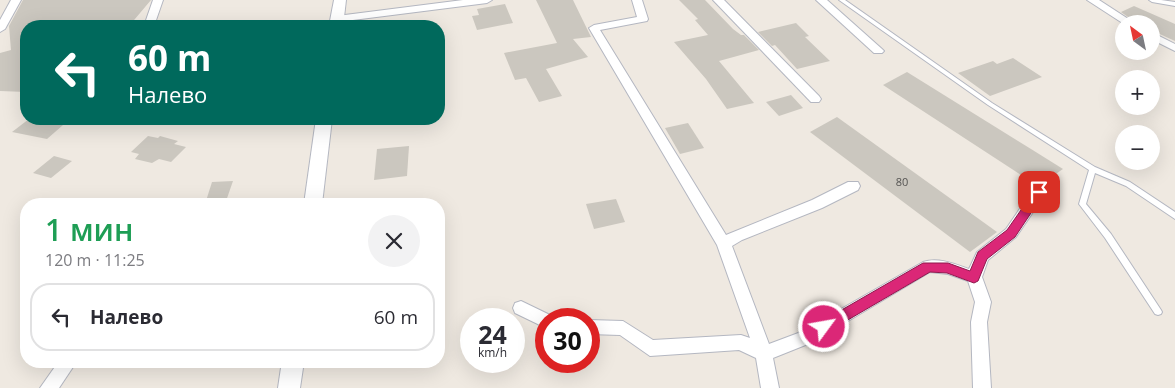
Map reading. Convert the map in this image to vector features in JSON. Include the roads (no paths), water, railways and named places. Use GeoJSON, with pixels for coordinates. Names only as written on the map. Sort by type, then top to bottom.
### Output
{"type":"FeatureCollection","features":[{"type":"Feature","properties":{"kind":"street"},"geometry":{"type":"LineString","coordinates":[[0,29],[16,0]]}},
{"type":"Feature","properties":{"kind":"street"},"geometry":{"type":"LineString","coordinates":[[151,20],[158,0]]}},
{"type":"Feature","properties":{"kind":"street"},"geometry":{"type":"LineString","coordinates":[[337,20],[340,0]]}},
{"type":"Feature","properties":{"kind":"street"},"geometry":{"type":"LineString","coordinates":[[351,20],[487,0]]}},
{"type":"Feature","properties":{"kind":"street"},"geometry":{"type":"LineString","coordinates":[[637,0],[643,19],[594,28],[656,136],[724,244],[764,354],[770,388]]}},
{"type":"Feature","properties":{"kind":"street"},"geometry":{"type":"LineString","coordinates":[[718,0],[815,99]]}},
{"type":"Feature","properties":{"kind":"street"},"geometry":{"type":"LineString","coordinates":[[821,0],[878,51]]}},
{"type":"Feature","properties":{"kind":"street"},"geometry":{"type":"LineString","coordinates":[[1092,0],[1117,15]]}},
{"type":"Feature","properties":{"kind":"street"},"geometry":{"type":"LineString","coordinates":[[1160,40],[1175,48]]}},
{"type":"Feature","properties":{"kind":"street"},"geometry":{"type":"LineString","coordinates":[[314,198],[323,125]]}},
{"type":"Feature","properties":{"kind":"street"},"geometry":{"type":"LineString","coordinates":[[724,244],[737,236],[817,204],[853,186]]}},
{"type":"Feature","properties":{"kind":"street"},"geometry":{"type":"LineString","coordinates":[[982,388],[980,322],[983,302],[974,278],[982,256],[1011,234],[1039,192]]}},
{"type":"Feature","properties":{"kind":"street"},"geometry":{"type":"LineString","coordinates":[[600,327],[623,328],[650,348],[741,342],[764,354],[807,338],[856,307],[928,266],[948,268],[974,278]]}},
{"type":"Feature","properties":{"kind":"street"},"geometry":{"type":"LineString","coordinates":[[49,388],[63,368]]}},
{"type":"Feature","properties":{"kind":"street"},"geometry":{"type":"LineString","coordinates":[[290,388],[292,368]]}},
{"type":"Feature","properties":{"kind":"lane"},"geometry":{"type":"LineString","coordinates":[[842,0],[990,104],[1093,169],[1128,184],[1175,216]]}},
{"type":"Feature","properties":{"kind":"lane"},"geometry":{"type":"LineString","coordinates":[[1152,0],[1175,4]]}},
{"type":"Feature","properties":{"kind":"lane"},"geometry":{"type":"LineString","coordinates":[[1093,169],[1082,204],[1113,244],[1158,312]]}}]}
